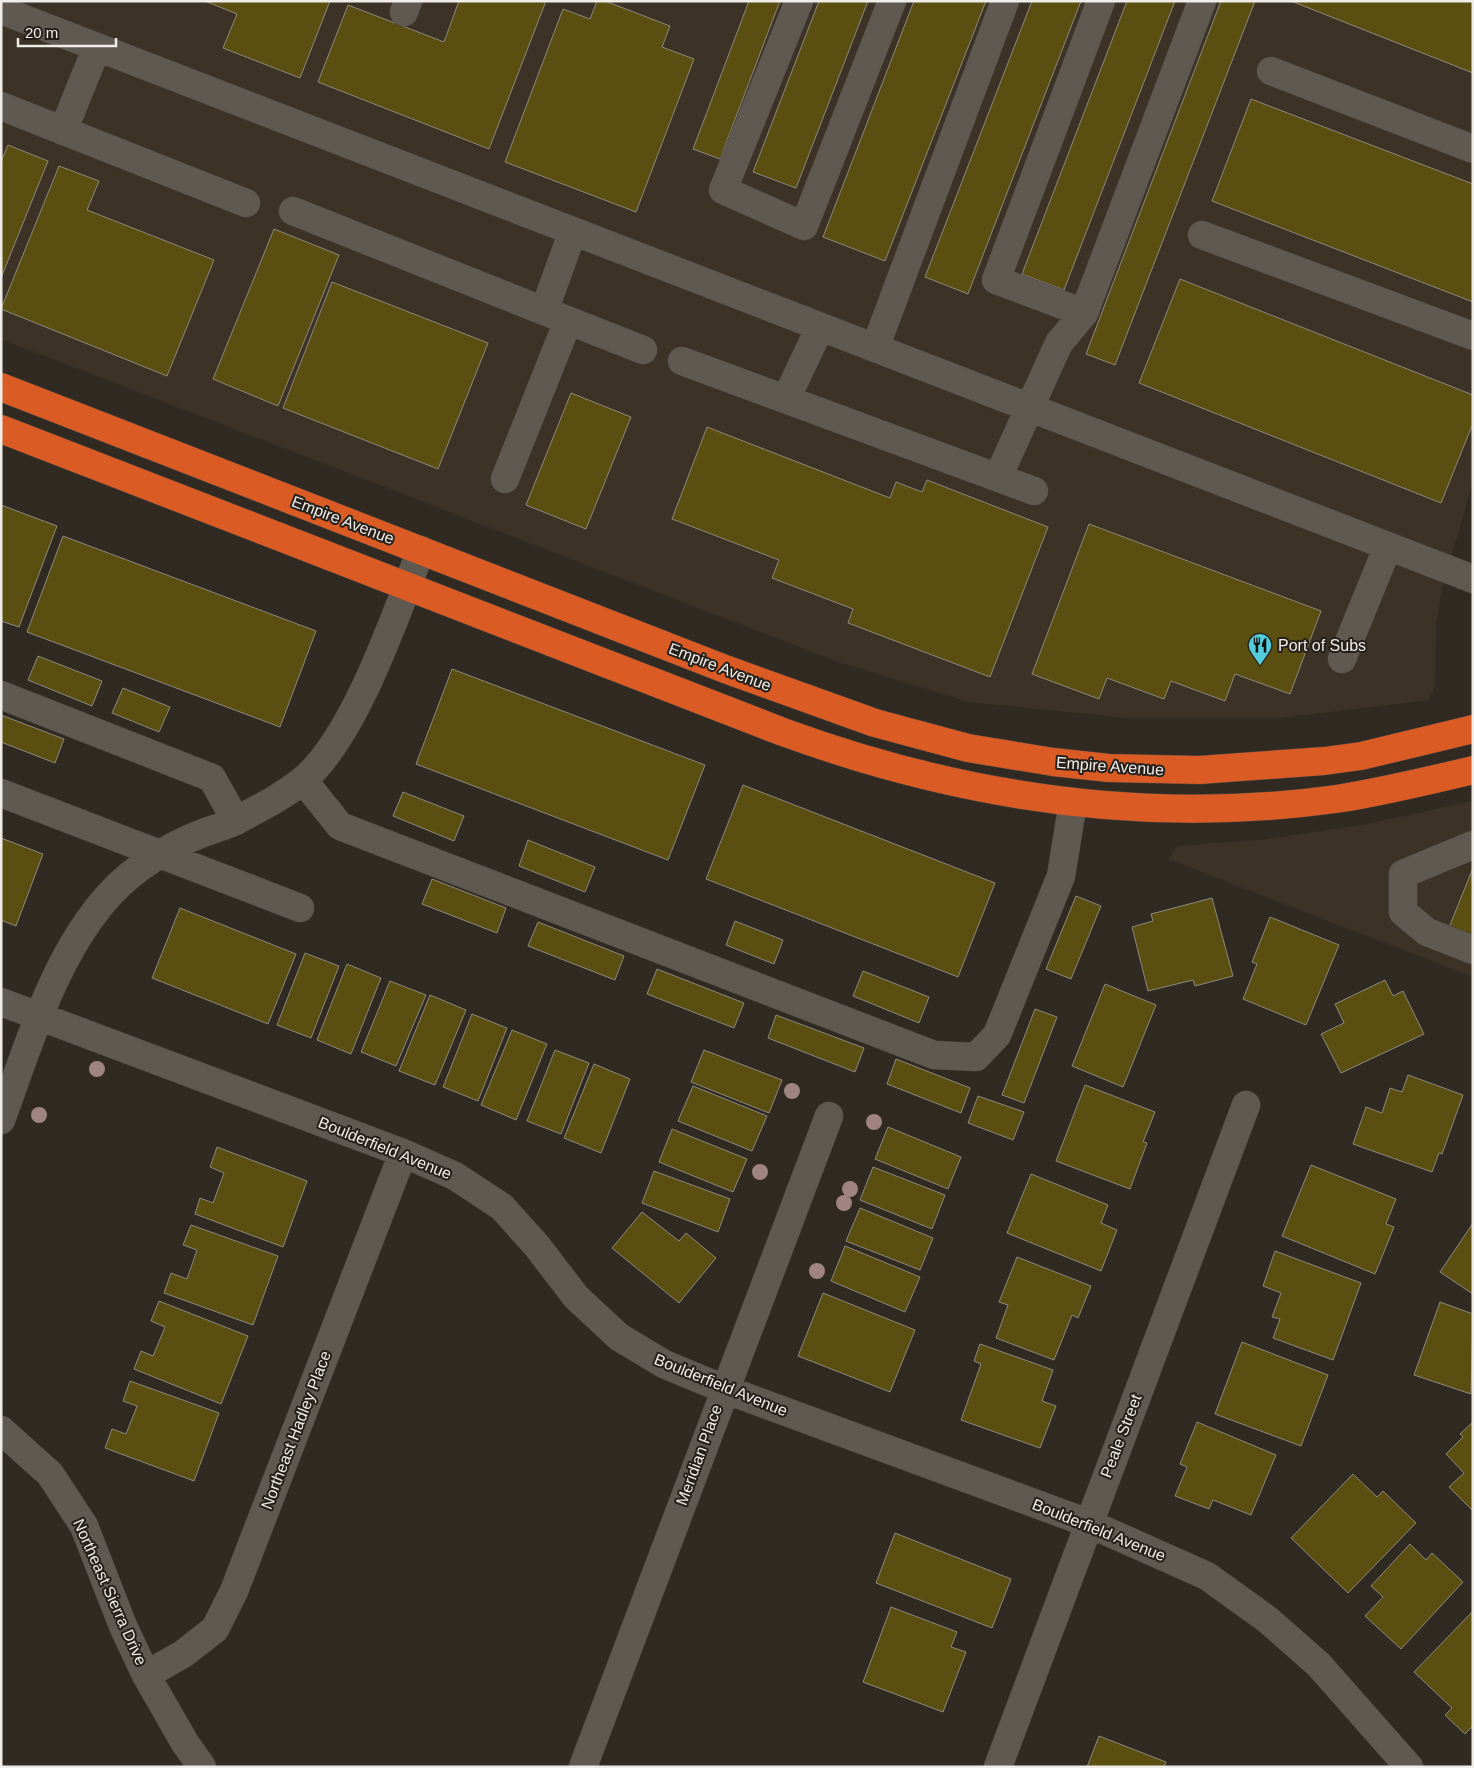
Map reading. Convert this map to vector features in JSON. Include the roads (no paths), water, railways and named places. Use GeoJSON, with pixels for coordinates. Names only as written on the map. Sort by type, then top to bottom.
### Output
{"type":"FeatureCollection","features":[{"type":"Feature","properties":{"kind":"highway","name":"Empire Avenue"},"geometry":{"type":"LineString","coordinates":[[1,387],[816,703],[925,738],[1062,763],[1154,770],[1271,767],[1361,756],[1473,729]]}},
{"type":"Feature","properties":{"kind":"highway"},"geometry":{"type":"LineString","coordinates":[[1,429],[842,754],[941,780],[996,792],[1073,802],[1152,809],[1263,806],[1335,799],[1382,791],[1473,770]]}},
{"type":"Feature","properties":{"kind":"street"},"geometry":{"type":"LineString","coordinates":[[799,1],[723,190],[804,226],[892,1]]}},
{"type":"Feature","properties":{"kind":"street"},"geometry":{"type":"LineString","coordinates":[[874,348],[1005,1]]}},
{"type":"Feature","properties":{"kind":"street"},"geometry":{"type":"LineString","coordinates":[[1084,312],[996,280],[1101,1]]}},
{"type":"Feature","properties":{"kind":"street"},"geometry":{"type":"LineString","coordinates":[[998,477],[1059,343],[1084,312],[1202,1]]}},
{"type":"Feature","properties":{"kind":"street"},"geometry":{"type":"LineString","coordinates":[[1,10],[1473,579]]}},
{"type":"Feature","properties":{"kind":"street"},"geometry":{"type":"LineString","coordinates":[[63,131],[97,47]]}},
{"type":"Feature","properties":{"kind":"street"},"geometry":{"type":"LineString","coordinates":[[1271,72],[1473,149]]}},
{"type":"Feature","properties":{"kind":"street"},"geometry":{"type":"LineString","coordinates":[[1,106],[246,203]]}},
{"type":"Feature","properties":{"kind":"street"},"geometry":{"type":"LineString","coordinates":[[293,211],[643,350]]}},
{"type":"Feature","properties":{"kind":"street"},"geometry":{"type":"LineString","coordinates":[[505,478],[556,316],[573,231]]}},
{"type":"Feature","properties":{"kind":"street"},"geometry":{"type":"LineString","coordinates":[[1202,234],[1473,336]]}},
{"type":"Feature","properties":{"kind":"street"},"geometry":{"type":"LineString","coordinates":[[786,399],[820,327]]}},
{"type":"Feature","properties":{"kind":"street"},"geometry":{"type":"LineString","coordinates":[[682,361],[1034,491]]}},
{"type":"Feature","properties":{"kind":"street"},"geometry":{"type":"LineString","coordinates":[[1342,659],[1388,546]]}},
{"type":"Feature","properties":{"kind":"street"},"geometry":{"type":"LineString","coordinates":[[1,1120],[40,1017],[76,937],[111,892],[160,853],[236,821],[303,780],[333,746],[359,699],[421,550]]}},
{"type":"Feature","properties":{"kind":"street"},"geometry":{"type":"LineString","coordinates":[[1,695],[212,778],[236,821]]}},
{"type":"Feature","properties":{"kind":"street"},"geometry":{"type":"LineString","coordinates":[[303,780],[340,826],[934,1055],[976,1057],[997,1035],[1061,876],[1073,802]]}},
{"type":"Feature","properties":{"kind":"street"},"geometry":{"type":"LineString","coordinates":[[1,792],[300,908]]}},
{"type":"Feature","properties":{"kind":"street"},"geometry":{"type":"LineString","coordinates":[[1473,845],[1403,874],[1403,912],[1427,932],[1473,950]]}},
{"type":"Feature","properties":{"kind":"street","name":"Boulderfield Avenue"},"geometry":{"type":"LineString","coordinates":[[1,1002],[403,1153],[455,1176],[502,1207],[538,1246],[576,1297],[619,1337],[664,1364],[724,1389],[1088,1523],[1207,1576],[1268,1620],[1319,1665],[1409,1767]]}},
{"type":"Feature","properties":{"kind":"street","name":"Peale Street"},"geometry":{"type":"LineString","coordinates":[[998,1767],[1246,1105]]}},
{"type":"Feature","properties":{"kind":"street","name":"Meridian Place"},"geometry":{"type":"LineString","coordinates":[[583,1767],[828,1116]]}},
{"type":"Feature","properties":{"kind":"street","name":"Northeast Hadley Place"},"geometry":{"type":"LineString","coordinates":[[146,1675],[183,1654],[215,1629],[234,1590],[403,1153]]}},
{"type":"Feature","properties":{"kind":"street","name":"Northeast Sierra Drive"},"geometry":{"type":"LineString","coordinates":[[1,1430],[50,1474],[84,1526],[123,1626],[146,1675],[185,1743],[202,1767]]}},
{"type":"Feature","properties":{"kind":"place","name":"Port of Subs"},"geometry":{"type":"Point","coordinates":[1260,666]}}]}
